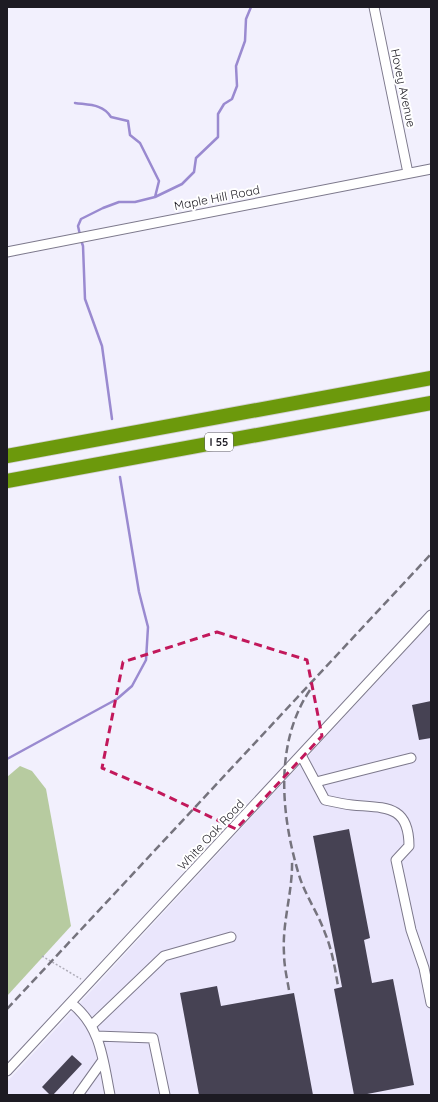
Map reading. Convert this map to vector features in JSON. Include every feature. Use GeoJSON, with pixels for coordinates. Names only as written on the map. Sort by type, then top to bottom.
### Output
{"type":"FeatureCollection","features":[{"type":"Feature","properties":{"kind":"highway","name":"I 55"},"geometry":{"type":"LineString","coordinates":[[7,456],[431,378]]}},
{"type":"Feature","properties":{"kind":"highway","name":"I 55"},"geometry":{"type":"LineString","coordinates":[[7,481],[431,403]]}},
{"type":"Feature","properties":{"kind":"street","name":"Hovey Avenue"},"geometry":{"type":"LineString","coordinates":[[374,7],[408,173]]}},
{"type":"Feature","properties":{"kind":"street","name":"Maple Hill Road"},"geometry":{"type":"LineString","coordinates":[[7,252],[431,169]]}},
{"type":"Feature","properties":{"kind":"street","name":"White Oak Road"},"geometry":{"type":"LineString","coordinates":[[7,1071],[431,615]]}},
{"type":"Feature","properties":{"kind":"street"},"geometry":{"type":"LineString","coordinates":[[301,755],[325,800],[349,805],[390,808],[405,821],[409,837],[409,846],[396,860],[411,930],[424,968],[431,1003]]}},
{"type":"Feature","properties":{"kind":"street"},"geometry":{"type":"LineString","coordinates":[[316,782],[411,758]]}},
{"type":"Feature","properties":{"kind":"street"},"geometry":{"type":"LineString","coordinates":[[92,1025],[164,956],[231,937]]}},
{"type":"Feature","properties":{"kind":"street"},"geometry":{"type":"LineString","coordinates":[[71,1003],[86,1016],[92,1025],[103,1060],[110,1095]]}},
{"type":"Feature","properties":{"kind":"street"},"geometry":{"type":"LineString","coordinates":[[96,1036],[153,1038],[165,1095]]}},
{"type":"Feature","properties":{"kind":"street"},"geometry":{"type":"LineString","coordinates":[[78,1095],[103,1060]]}},
{"type":"Feature","properties":{"kind":"path"},"geometry":{"type":"LineString","coordinates":[[42,956],[88,984]]}},
{"type":"Feature","properties":{"kind":"highlighted area"},"geometry":{"type":"Polygon","coordinates":[[[217,632],[307,660],[322,736],[236,829],[156,791],[102,768],[123,662],[217,632]]]}},
{"type":"Feature","properties":{"kind":"shaded area"},"geometry":{"type":"Polygon","coordinates":[[[431,623],[431,1095],[7,1095],[7,1082],[431,623]]]}},
{"type":"Feature","properties":{"kind":"green space"},"geometry":{"type":"Polygon","coordinates":[[[20,766],[32,771],[46,789],[71,926],[7,996],[7,777],[20,766]]]}},
{"type":"Feature","properties":{"kind":"building"},"geometry":{"type":"Polygon","coordinates":[[[431,701],[431,738],[419,740],[412,705],[431,701]]]}},
{"type":"Feature","properties":{"kind":"building"},"geometry":{"type":"Polygon","coordinates":[[[349,829],[370,938],[364,940],[372,983],[393,979],[414,1085],[362,1095],[354,1095],[334,989],[342,987],[313,836],[349,829]]]}},
{"type":"Feature","properties":{"kind":"building"},"geometry":{"type":"Polygon","coordinates":[[[217,986],[221,1006],[294,993],[313,1095],[199,1095],[180,993],[217,986]]]}},
{"type":"Feature","properties":{"kind":"building"},"geometry":{"type":"Polygon","coordinates":[[[72,1055],[82,1064],[53,1095],[50,1095],[42,1087],[72,1055]]]}},
{"type":"Feature","properties":{"kind":"waterway"},"geometry":{"type":"LineString","coordinates":[[80,235],[78,226],[81,219],[119,202],[135,202],[155,197],[182,184],[194,172],[196,158],[218,137],[218,114],[224,104],[232,99],[237,86],[236,66],[245,41],[246,19],[251,7]]}},
{"type":"Feature","properties":{"kind":"waterway"},"geometry":{"type":"LineString","coordinates":[[75,103],[100,107],[111,117],[128,121],[130,135],[140,143],[159,181],[155,197]]}},
{"type":"Feature","properties":{"kind":"waterway"},"geometry":{"type":"LineString","coordinates":[[81,240],[83,246],[85,299],[102,346],[112,419]]}},
{"type":"Feature","properties":{"kind":"waterway"},"geometry":{"type":"LineString","coordinates":[[7,759],[117,699],[132,686],[146,660],[148,627],[139,592],[120,477]]}},
{"type":"Feature","properties":{"kind":"railway"},"geometry":{"type":"LineString","coordinates":[[7,1009],[431,554]]}},
{"type":"Feature","properties":{"kind":"railway"},"geometry":{"type":"LineString","coordinates":[[310,690],[298,711],[291,733],[286,756],[284,780],[285,805],[288,829],[299,875],[327,939],[333,959],[338,986]]}},
{"type":"Feature","properties":{"kind":"railway"},"geometry":{"type":"LineString","coordinates":[[289,990],[284,963],[284,941],[291,883],[292,860]]}}]}
